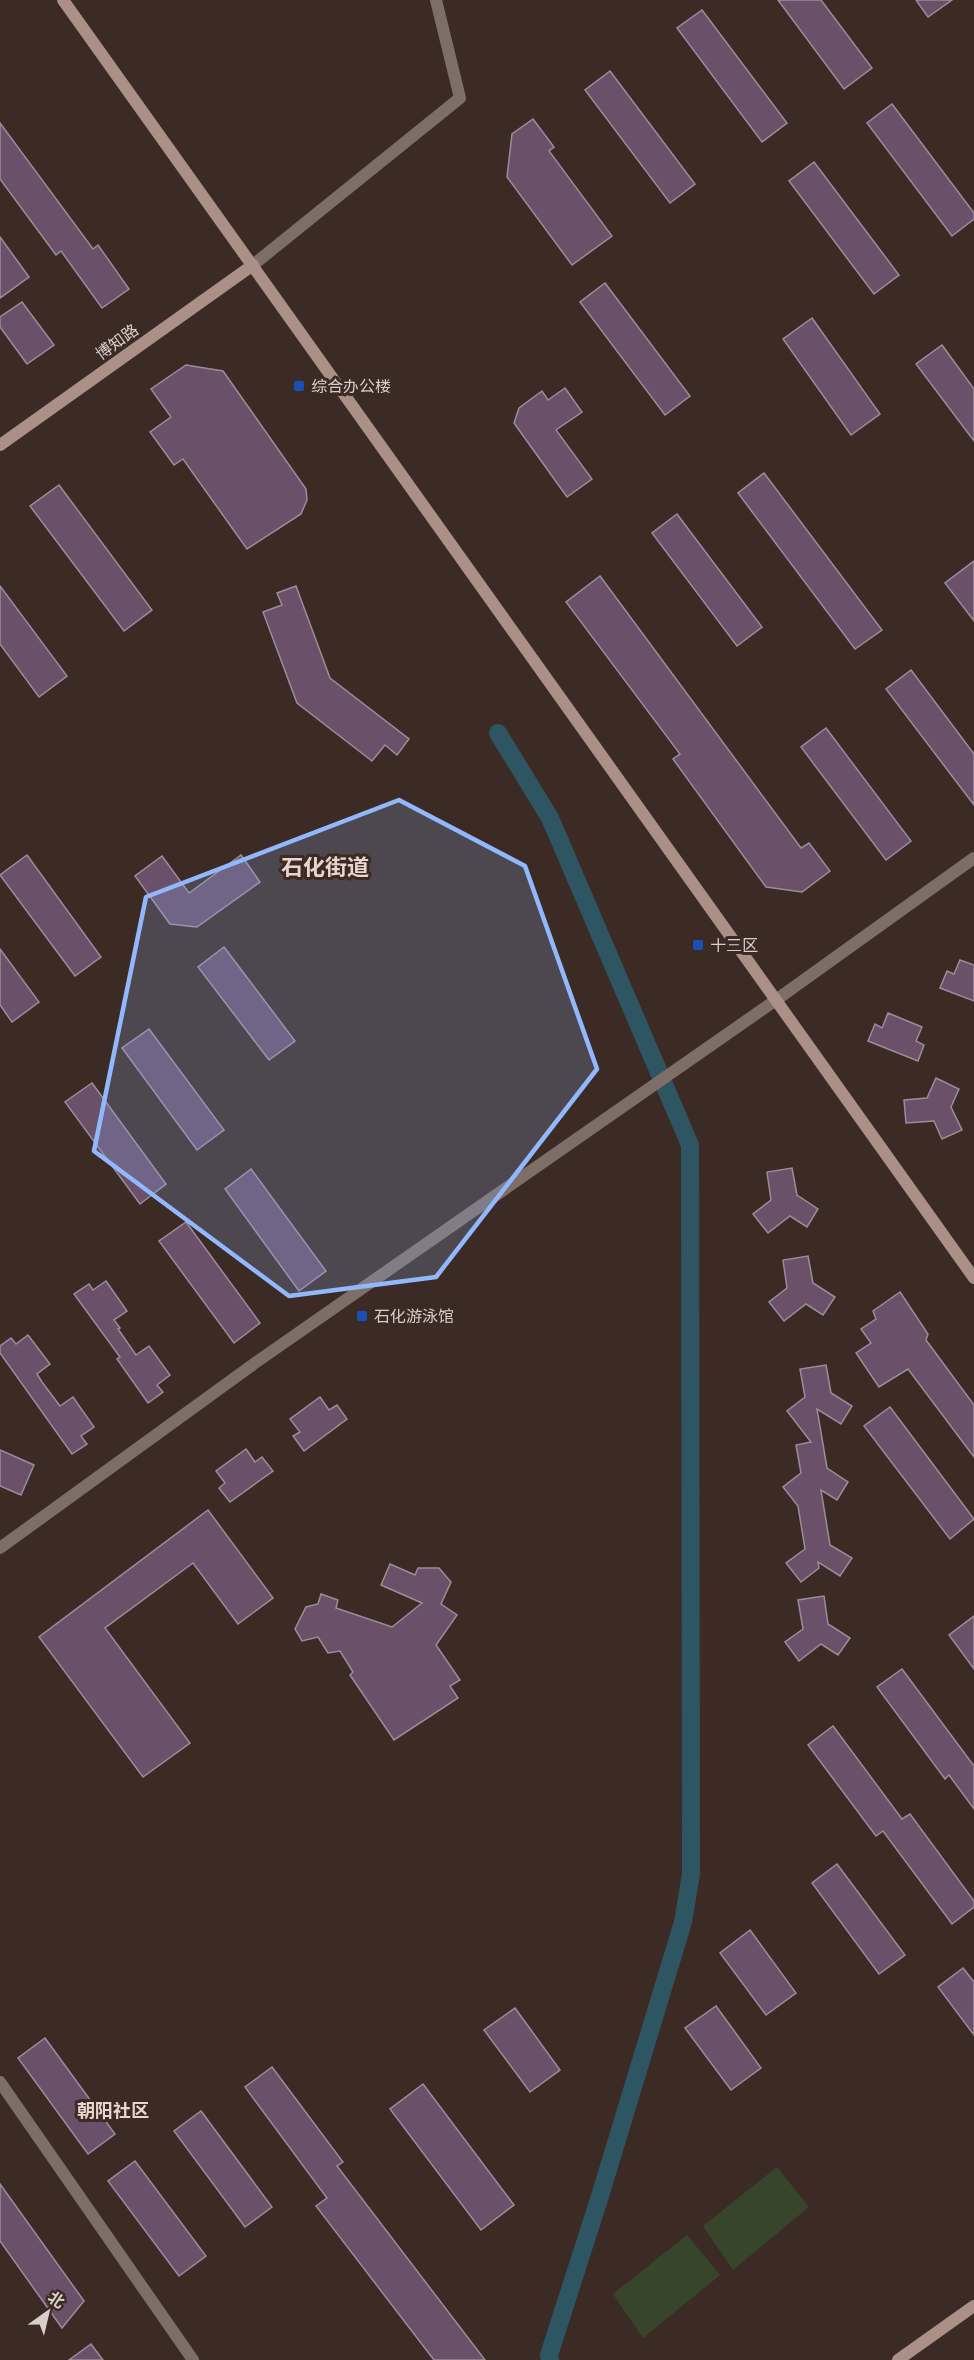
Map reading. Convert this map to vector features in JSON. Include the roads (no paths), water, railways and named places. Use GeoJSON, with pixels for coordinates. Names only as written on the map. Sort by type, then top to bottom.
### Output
{"type":"FeatureCollection","features":[{"type":"Feature","properties":{"kind":"street"},"geometry":{"type":"LineString","coordinates":[[63,0],[974,1278]]}},
{"type":"Feature","properties":{"kind":"street"},"geometry":{"type":"LineString","coordinates":[[253,265],[460,98],[436,0]]}},
{"type":"Feature","properties":{"kind":"street","name":"博知路"},"geometry":{"type":"LineString","coordinates":[[0,446],[253,265]]}},
{"type":"Feature","properties":{"kind":"street"},"geometry":{"type":"LineString","coordinates":[[0,1548],[255,1363],[776,1000],[974,858]]}},
{"type":"Feature","properties":{"kind":"street"},"geometry":{"type":"LineString","coordinates":[[0,2082],[193,2360]]}},
{"type":"Feature","properties":{"kind":"street"},"geometry":{"type":"LineString","coordinates":[[898,2360],[974,2306]]}},
{"type":"Feature","properties":{"kind":"waterway"},"geometry":{"type":"LineString","coordinates":[[498,733],[550,818],[690,1145],[691,1874],[683,1922],[549,2355],[550,2360]]}},
{"type":"Feature","properties":{"kind":"place","name":"综合办公楼"},"geometry":{"type":"Point","coordinates":[299,386]}},
{"type":"Feature","properties":{"kind":"place","name":"十三区"},"geometry":{"type":"Point","coordinates":[698,945]}},
{"type":"Feature","properties":{"kind":"place","name":"石化游泳馆"},"geometry":{"type":"Point","coordinates":[362,1316]}},
{"type":"Feature","properties":{"kind":"district","name":"石化街道"},"geometry":{"type":"Point","coordinates":[325,867]}},
{"type":"Feature","properties":{"kind":"district","name":"朝阳社区"},"geometry":{"type":"Point","coordinates":[113,2110]}}]}
